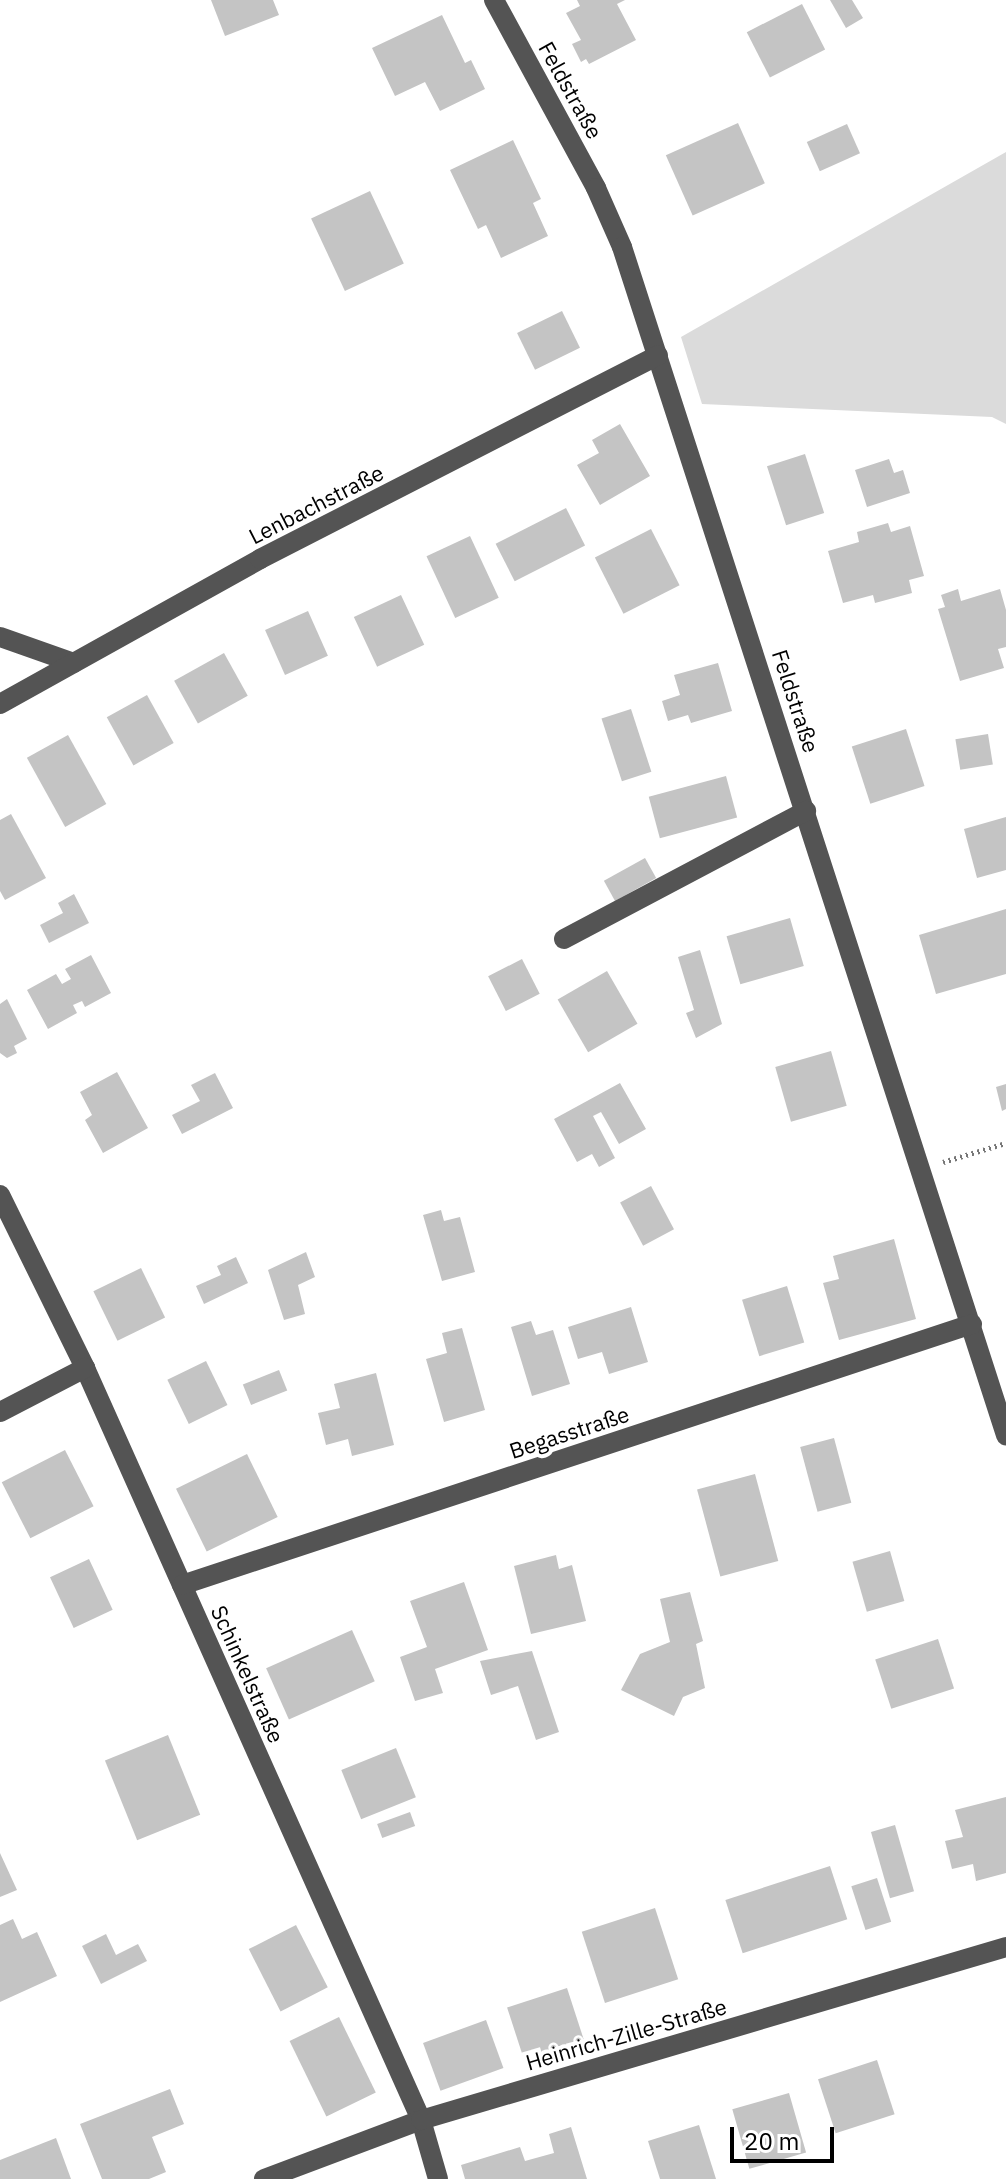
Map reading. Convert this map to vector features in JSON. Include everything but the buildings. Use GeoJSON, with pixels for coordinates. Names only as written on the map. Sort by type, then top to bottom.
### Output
{"type":"FeatureCollection","features":[{"type":"Feature","properties":{"kind":"street","name":"Feldstraße"},"geometry":{"type":"LineString","coordinates":[[494,0],[596,188],[658,355],[923,1169],[1006,1435]]}},
{"type":"Feature","properties":{"kind":"street","name":"Lenbachstraße"},"geometry":{"type":"LineString","coordinates":[[0,704],[260,559],[658,355]]}},
{"type":"Feature","properties":{"kind":"street"},"geometry":{"type":"LineString","coordinates":[[0,637],[74,663]]}},
{"type":"Feature","properties":{"kind":"street"},"geometry":{"type":"LineString","coordinates":[[0,656],[20,645]]}},
{"type":"Feature","properties":{"kind":"street"},"geometry":{"type":"LineString","coordinates":[[564,939],[806,811]]}},
{"type":"Feature","properties":{"kind":"street","name":"Schinkelstraße"},"geometry":{"type":"LineString","coordinates":[[0,1195],[85,1368],[421,2120],[438,2179]]}},
{"type":"Feature","properties":{"kind":"street","name":"Begasstraße"},"geometry":{"type":"LineString","coordinates":[[182,1585],[972,1324]]}},
{"type":"Feature","properties":{"kind":"street"},"geometry":{"type":"LineString","coordinates":[[0,1412],[85,1368]]}},
{"type":"Feature","properties":{"kind":"street","name":"Heinrich-Zille-Straße"},"geometry":{"type":"LineString","coordinates":[[264,2179],[421,2120],[1006,1947]]}},
{"type":"Feature","properties":{"kind":"path"},"geometry":{"type":"LineString","coordinates":[[923,1169],[1006,1143]]}},
{"type":"Feature","properties":{"kind":"shaded area"},"geometry":{"type":"Polygon","coordinates":[[[1006,152],[1006,424],[992,417],[702,404],[681,337],[1006,152]]]}}]}
